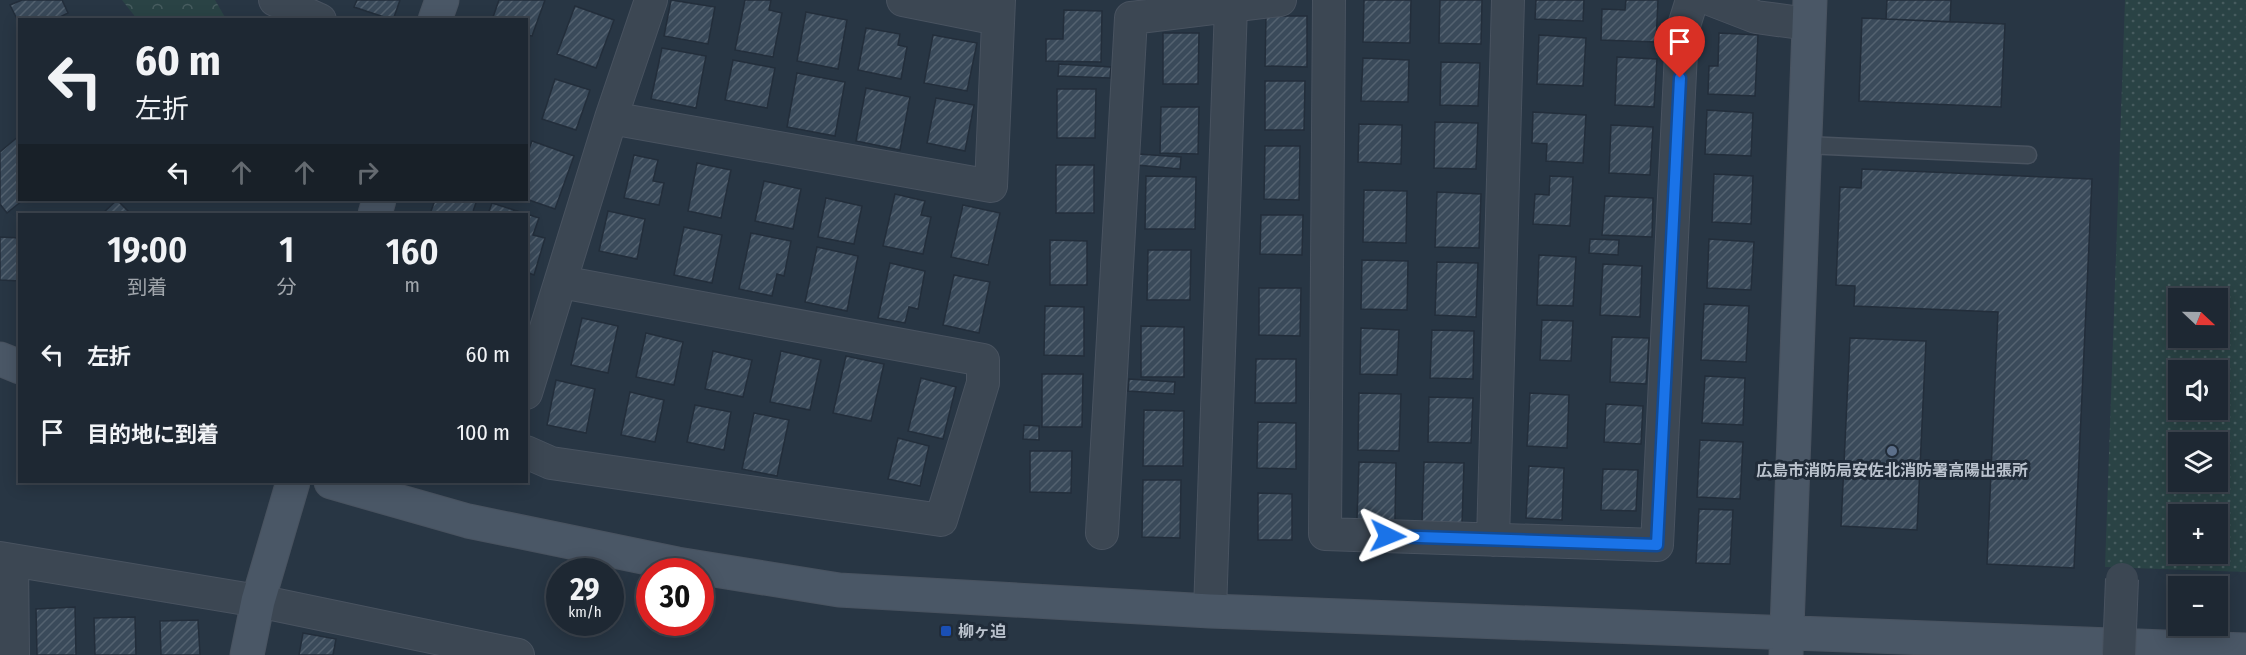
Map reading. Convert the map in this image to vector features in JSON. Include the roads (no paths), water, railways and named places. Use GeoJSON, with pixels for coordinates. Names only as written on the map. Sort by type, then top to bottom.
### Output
{"type":"FeatureCollection","features":[{"type":"Feature","properties":{"kind":"street"},"geometry":{"type":"LineString","coordinates":[[275,0],[316,18]]}},
{"type":"Feature","properties":{"kind":"street"},"geometry":{"type":"LineString","coordinates":[[436,18],[442,0]]}},
{"type":"Feature","properties":{"kind":"street"},"geometry":{"type":"LineString","coordinates":[[528,387],[611,118],[651,0]]}},
{"type":"Feature","properties":{"kind":"street"},"geometry":{"type":"LineString","coordinates":[[611,118],[991,186],[999,9],[903,0]]}},
{"type":"Feature","properties":{"kind":"street"},"geometry":{"type":"LineString","coordinates":[[1102,533],[1131,18],[1280,0]]}},
{"type":"Feature","properties":{"kind":"street"},"geometry":{"type":"LineString","coordinates":[[1329,0],[1325,534],[1657,545],[1682,32],[1692,0]]}},
{"type":"Feature","properties":{"kind":"street"},"geometry":{"type":"LineString","coordinates":[[1493,540],[1508,0]]}},
{"type":"Feature","properties":{"kind":"street"},"geometry":{"type":"LineString","coordinates":[[1712,0],[1756,17],[1809,12],[1806,145],[1786,643]]}},
{"type":"Feature","properties":{"kind":"street"},"geometry":{"type":"LineString","coordinates":[[1210,611],[1232,6]]}},
{"type":"Feature","properties":{"kind":"street"},"geometry":{"type":"LineString","coordinates":[[528,453],[551,464],[940,520],[983,383],[983,360],[561,282]]}},
{"type":"Feature","properties":{"kind":"street"},"geometry":{"type":"LineString","coordinates":[[0,359],[18,366]]}},
{"type":"Feature","properties":{"kind":"street"},"geometry":{"type":"LineString","coordinates":[[247,655],[258,601],[293,483]]}},
{"type":"Feature","properties":{"kind":"street"},"geometry":{"type":"LineString","coordinates":[[335,483],[468,521],[677,564],[839,590],[1786,643],[2246,650]]}},
{"type":"Feature","properties":{"kind":"street"},"geometry":{"type":"LineString","coordinates":[[13,655],[6,559],[258,601],[437,647],[518,655]]}},
{"type":"Feature","properties":{"kind":"street"},"geometry":{"type":"LineString","coordinates":[[2119,655],[2122,574]]}},
{"type":"Feature","properties":{"kind":"lane"},"geometry":{"type":"LineString","coordinates":[[1806,145],[2028,155]]}},
{"type":"Feature","properties":{"kind":"place","name":"広島市消防局安佐北消防署高陽出張所"},"geometry":{"type":"Point","coordinates":[1892,451]}},
{"type":"Feature","properties":{"kind":"place","name":"柳ヶ迫"},"geometry":{"type":"Point","coordinates":[946,631]}}]}
